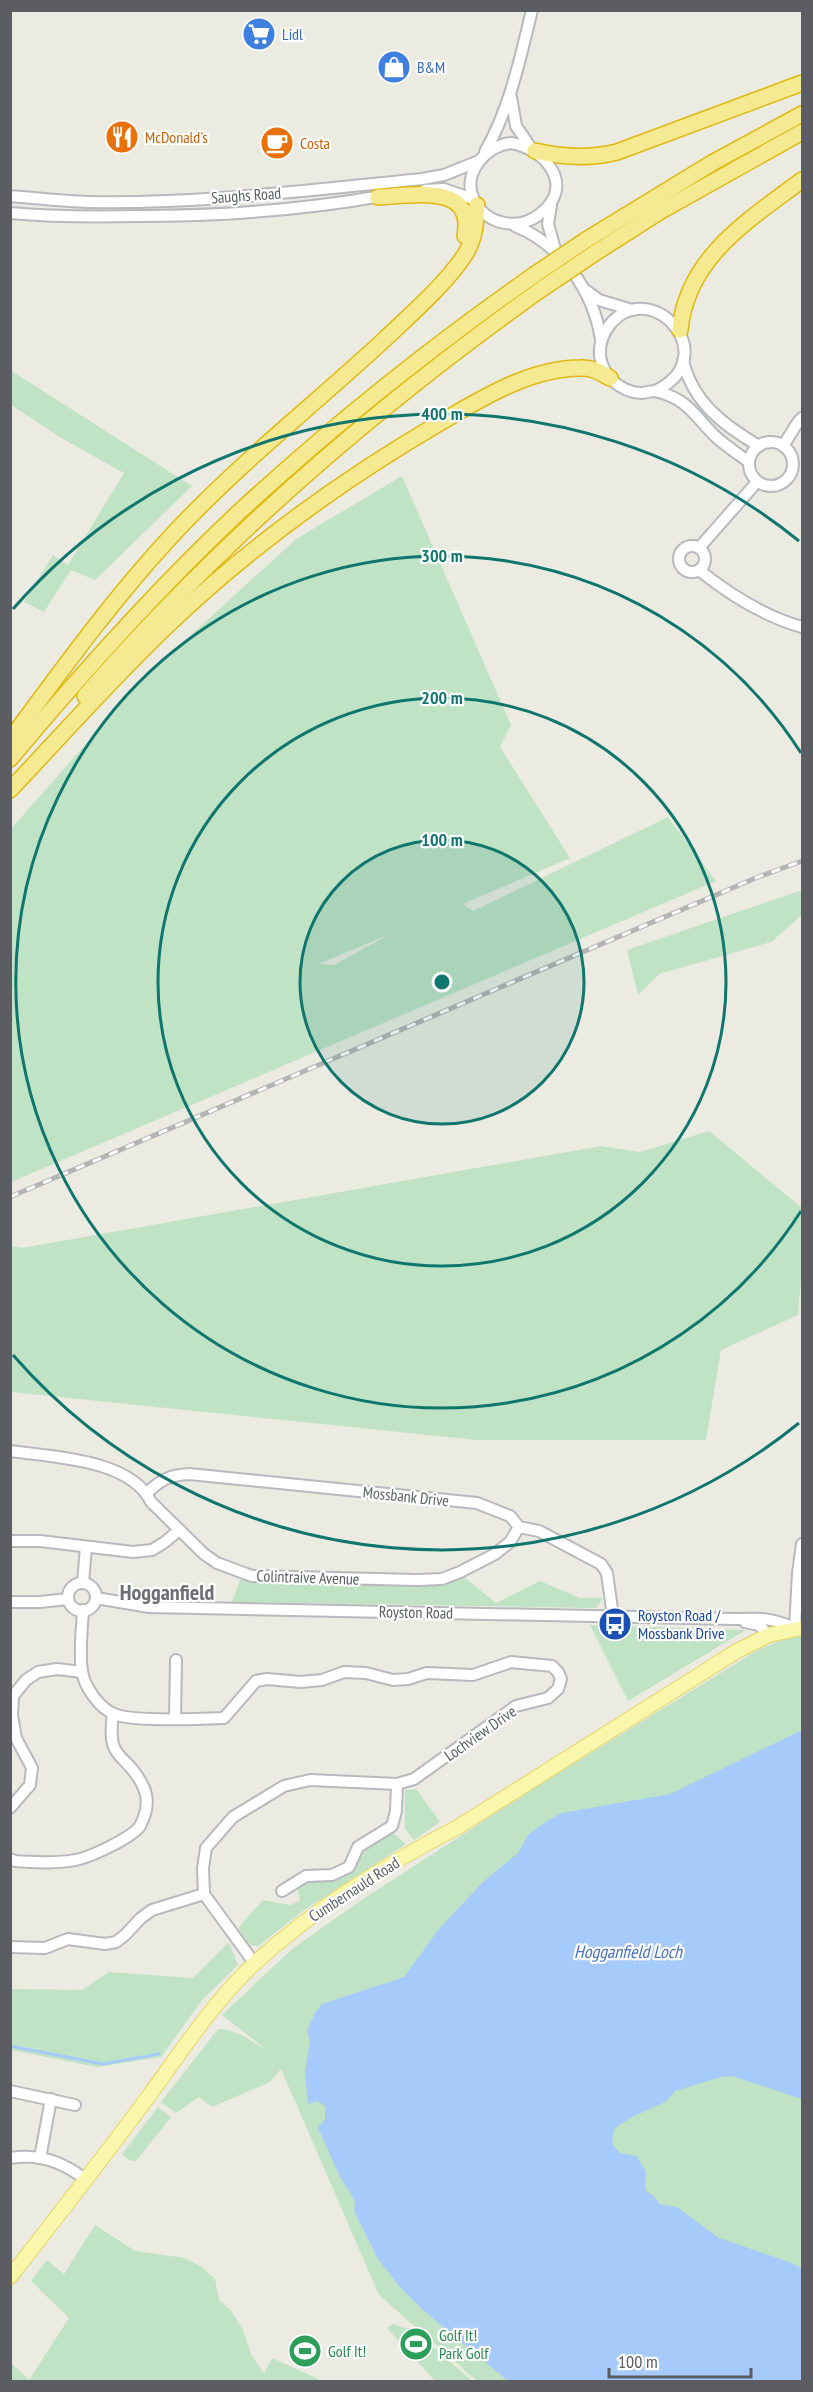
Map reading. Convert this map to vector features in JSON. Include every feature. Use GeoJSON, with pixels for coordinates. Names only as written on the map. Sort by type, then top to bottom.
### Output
{"type":"FeatureCollection","features":[{"type":"Feature","properties":{"kind":"highway"},"geometry":{"type":"LineString","coordinates":[[533,150],[560,156],[585,157],[617,152],[802,83]]}},
{"type":"Feature","properties":{"kind":"highway"},"geometry":{"type":"LineString","coordinates":[[10,759],[81,676],[236,515],[375,394],[439,343],[586,240],[702,169],[802,114]]}},
{"type":"Feature","properties":{"kind":"highway"},"geometry":{"type":"LineString","coordinates":[[10,784],[96,683],[156,618],[260,515],[376,414],[483,330],[595,253],[670,206],[802,132]]}},
{"type":"Feature","properties":{"kind":"highway"},"geometry":{"type":"LineString","coordinates":[[680,330],[681,315],[690,290],[699,273],[720,245],[732,233],[802,180]]}},
{"type":"Feature","properties":{"kind":"highway"},"geometry":{"type":"LineString","coordinates":[[378,197],[436,194],[452,200],[462,208],[467,223],[455,267]]}},
{"type":"Feature","properties":{"kind":"highway"},"geometry":{"type":"LineString","coordinates":[[10,740],[94,627],[177,530],[227,478],[398,326],[455,267],[465,254],[472,238],[475,202]]}},
{"type":"Feature","properties":{"kind":"highway"},"geometry":{"type":"LineString","coordinates":[[10,790],[170,622],[261,544],[333,491],[422,433],[520,381],[549,372],[582,368],[598,371],[610,378]]}},
{"type":"Feature","properties":{"kind":"main road","name":"Cumbernauld Road"},"geometry":{"type":"LineString","coordinates":[[10,2277],[86,2180],[215,2005],[255,1964],[306,1919],[417,1848],[458,1827],[737,1651],[769,1635],[799,1628]]}},
{"type":"Feature","properties":{"kind":"street"},"geometry":{"type":"LineString","coordinates":[[532,10],[511,91],[471,183],[475,202],[493,219],[535,235],[555,249],[584,289],[596,317],[602,340]]}},
{"type":"Feature","properties":{"kind":"street"},"geometry":{"type":"LineString","coordinates":[[511,91],[511,108],[516,126],[533,150],[547,162],[555,179],[555,192],[548,224],[555,249]]}},
{"type":"Feature","properties":{"kind":"street"},"geometry":{"type":"LineString","coordinates":[[481,158],[495,147],[508,143],[533,150]]}},
{"type":"Feature","properties":{"kind":"street","name":"Saughs Road"},"geometry":{"type":"LineString","coordinates":[[10,196],[87,202],[275,194],[422,179],[444,175],[481,158]]}},
{"type":"Feature","properties":{"kind":"street","name":"Saughs Road"},"geometry":{"type":"LineString","coordinates":[[10,213],[47,216],[189,216],[272,211],[437,188],[450,190],[475,202]]}},
{"type":"Feature","properties":{"kind":"street"},"geometry":{"type":"LineString","coordinates":[[510,224],[528,223],[551,204]]}},
{"type":"Feature","properties":{"kind":"street"},"geometry":{"type":"LineString","coordinates":[[584,289],[611,305],[647,310],[669,319],[680,330],[686,374],[704,405],[736,433],[759,446]]}},
{"type":"Feature","properties":{"kind":"street"},"geometry":{"type":"LineString","coordinates":[[634,310],[614,320],[606,329],[602,340],[600,354],[610,378],[630,392],[655,391],[673,380],[683,360]]}},
{"type":"Feature","properties":{"kind":"street"},"geometry":{"type":"LineString","coordinates":[[655,391],[680,401],[717,439],[749,462]]}},
{"type":"Feature","properties":{"kind":"street"},"geometry":{"type":"LineString","coordinates":[[783,446],[802,418]]}},
{"type":"Feature","properties":{"kind":"street"},"geometry":{"type":"LineString","coordinates":[[773,442],[783,446],[797,470],[778,485],[771,486],[757,482],[749,469],[749,462],[754,450],[759,446],[773,442]]}},
{"type":"Feature","properties":{"kind":"street"},"geometry":{"type":"LineString","coordinates":[[699,548],[757,482]]}},
{"type":"Feature","properties":{"kind":"street"},"geometry":{"type":"LineString","coordinates":[[687,546],[699,548],[705,559],[699,570],[690,572],[682,568],[678,556],[687,546]]}},
{"type":"Feature","properties":{"kind":"street"},"geometry":{"type":"LineString","coordinates":[[699,570],[727,592],[761,611],[802,627]]}},
{"type":"Feature","properties":{"kind":"street","name":"Colintraive Avenue"},"geometry":{"type":"LineString","coordinates":[[10,1451],[83,1461],[112,1469],[147,1493],[151,1502],[204,1554],[217,1563],[252,1576],[442,1579],[487,1559],[510,1542],[519,1527]]}},
{"type":"Feature","properties":{"kind":"street","name":"Mossbank Drive"},"geometry":{"type":"LineString","coordinates":[[147,1493],[160,1481],[173,1475],[189,1474],[477,1503],[510,1516],[519,1527],[539,1531],[601,1564],[608,1573],[613,1616]]}},
{"type":"Feature","properties":{"kind":"street"},"geometry":{"type":"LineString","coordinates":[[10,1541],[40,1541],[133,1552],[152,1550],[179,1530]]}},
{"type":"Feature","properties":{"kind":"street"},"geometry":{"type":"LineString","coordinates":[[799,1628],[798,1573],[802,1544]]}},
{"type":"Feature","properties":{"kind":"street"},"geometry":{"type":"LineString","coordinates":[[83,1583],[86,1547]]}},
{"type":"Feature","properties":{"kind":"street"},"geometry":{"type":"LineString","coordinates":[[83,1583],[94,1588],[96,1598],[92,1606],[83,1611],[76,1609],[68,1599],[73,1586],[83,1583]]}},
{"type":"Feature","properties":{"kind":"street","name":"Royston Road"},"geometry":{"type":"LineString","coordinates":[[96,1598],[149,1607],[736,1620],[769,1618],[799,1628]]}},
{"type":"Feature","properties":{"kind":"street"},"geometry":{"type":"LineString","coordinates":[[10,1602],[68,1599]]}},
{"type":"Feature","properties":{"kind":"street"},"geometry":{"type":"LineString","coordinates":[[10,1859],[34,1862],[76,1860],[108,1847],[139,1828],[148,1804],[144,1787],[132,1769],[114,1750],[110,1735],[113,1714],[88,1689],[82,1672],[83,1611]]}},
{"type":"Feature","properties":{"kind":"street","name":"Royston Road"},"geometry":{"type":"LineString","coordinates":[[736,1620],[759,1625],[769,1635]]}},
{"type":"Feature","properties":{"kind":"street"},"geometry":{"type":"LineString","coordinates":[[175,1718],[176,1660]]}},
{"type":"Feature","properties":{"kind":"street","name":"Lochview Drive"},"geometry":{"type":"LineString","coordinates":[[113,1714],[139,1718],[224,1718],[256,1681],[267,1679],[312,1681],[344,1672],[366,1673],[393,1680],[408,1679],[427,1673],[473,1675],[511,1662],[552,1666],[558,1672],[561,1679],[558,1689],[548,1698],[516,1706],[414,1779],[398,1784],[310,1780],[284,1786],[233,1817],[206,1848],[203,1868],[204,1894]]}},
{"type":"Feature","properties":{"kind":"street"},"geometry":{"type":"LineString","coordinates":[[10,1808],[30,1785],[32,1768],[16,1738],[12,1715],[13,1696],[26,1680],[38,1672],[57,1669],[82,1672]]}},
{"type":"Feature","properties":{"kind":"street"},"geometry":{"type":"LineString","coordinates":[[282,1891],[306,1876],[332,1875],[349,1867],[358,1846],[392,1826],[396,1811],[398,1784]]}},
{"type":"Feature","properties":{"kind":"street"},"geometry":{"type":"LineString","coordinates":[[10,1947],[45,1948],[68,1939],[105,1944],[116,1942],[141,1918],[152,1911],[204,1894],[255,1964]]}},
{"type":"Feature","properties":{"kind":"street"},"geometry":{"type":"LineString","coordinates":[[10,2091],[75,2104]]}},
{"type":"Feature","properties":{"kind":"street"},"geometry":{"type":"LineString","coordinates":[[40,2158],[51,2099]]}},
{"type":"Feature","properties":{"kind":"street"},"geometry":{"type":"LineString","coordinates":[[10,2158],[40,2158],[64,2164],[86,2180]]}},
{"type":"Feature","properties":{"kind":"green space"},"geometry":{"type":"Polygon","coordinates":[[[10,370],[192,486],[95,580],[71,570],[44,612],[24,602],[53,555],[68,565],[124,473],[63,439],[11,405],[10,370]]]}},
{"type":"Feature","properties":{"kind":"green space"},"geometry":{"type":"Polygon","coordinates":[[[402,476],[511,725],[500,747],[570,858],[463,904],[473,911],[668,817],[716,881],[11,1182],[11,829],[143,679],[296,539],[402,476]],[[390,934],[320,964],[334,965],[390,934]]]}},
{"type":"Feature","properties":{"kind":"green space"},"geometry":{"type":"Polygon","coordinates":[[[802,890],[802,915],[771,942],[659,974],[638,995],[627,950],[802,890]]]}},
{"type":"Feature","properties":{"kind":"green space"},"geometry":{"type":"Polygon","coordinates":[[[709,1131],[802,1208],[802,1266],[798,1315],[721,1350],[706,1440],[477,1440],[11,1392],[11,1246],[22,1248],[601,1146],[640,1152],[709,1131]]]}},
{"type":"Feature","properties":{"kind":"green space"},"geometry":{"type":"Polygon","coordinates":[[[464,1577],[496,1603],[540,1581],[580,1598],[603,1598],[596,1608],[232,1602],[240,1580],[442,1586],[464,1577]]]}},
{"type":"Feature","properties":{"kind":"green space"},"geometry":{"type":"Polygon","coordinates":[[[590,1625],[746,1630],[628,1701],[590,1625]]]}},
{"type":"Feature","properties":{"kind":"green space","name":"Hogganfield Loch"},"geometry":{"type":"Polygon","coordinates":[[[796,1634],[802,1634],[802,2381],[477,2381],[379,2295],[281,2069],[270,2082],[212,2107],[199,2097],[176,2113],[161,2102],[218,2029],[238,2033],[267,2050],[222,2015],[292,1949],[363,1899],[552,1777],[758,1650],[796,1634]]]}},
{"type":"Feature","properties":{"kind":"green space"},"geometry":{"type":"Polygon","coordinates":[[[416,1789],[440,1822],[414,1840],[405,1829],[405,1790],[416,1789]]]}},
{"type":"Feature","properties":{"kind":"green space"},"geometry":{"type":"Polygon","coordinates":[[[393,1833],[406,1844],[303,1911],[258,1946],[250,1945],[238,1928],[263,1900],[290,1905],[300,1901],[297,1887],[303,1881],[334,1879],[366,1845],[380,1842],[393,1833]]]}},
{"type":"Feature","properties":{"kind":"green space"},"geometry":{"type":"Polygon","coordinates":[[[229,1942],[238,1965],[202,2000],[161,2057],[97,2067],[11,2050],[11,1989],[82,1990],[109,1972],[193,1978],[229,1942]]]}},
{"type":"Feature","properties":{"kind":"green space"},"geometry":{"type":"Polygon","coordinates":[[[158,2107],[171,2117],[136,2161],[129,2160],[122,2154],[158,2107]]]}},
{"type":"Feature","properties":{"kind":"green space","name":"Golf It!"},"geometry":{"type":"Polygon","coordinates":[[[95,2225],[135,2251],[185,2258],[202,2267],[215,2279],[219,2300],[230,2309],[243,2330],[252,2356],[264,2373],[272,2358],[323,2381],[11,2381],[11,2363],[29,2380],[69,2318],[31,2281],[47,2260],[64,2274],[95,2225]]]}},
{"type":"Feature","properties":{"kind":"green space","name":"Golf It! Park Golf"},"geometry":{"type":"Polygon","coordinates":[[[394,2324],[412,2328],[472,2381],[435,2381],[387,2328],[394,2324]]]}},
{"type":"Feature","properties":{"kind":"water","name":"Hogganfield Loch"},"geometry":{"type":"Polygon","coordinates":[[[802,1730],[802,2099],[732,2076],[721,2077],[675,2091],[667,2101],[630,2118],[614,2129],[612,2144],[620,2153],[637,2156],[646,2172],[645,2190],[654,2196],[659,2204],[677,2207],[719,2238],[792,2263],[802,2269],[802,2381],[508,2381],[423,2310],[400,2287],[378,2259],[354,2211],[355,2203],[351,2194],[340,2177],[318,2128],[325,2119],[325,2106],[317,2101],[308,2104],[305,2072],[310,2041],[307,2031],[315,2013],[322,2004],[404,1977],[439,1929],[482,1883],[518,1853],[529,1834],[547,1821],[562,1813],[670,1794],[802,1730]]]}},
{"type":"Feature","properties":{"kind":"waterway"},"geometry":{"type":"LineString","coordinates":[[10,2046],[103,2064],[159,2054]]}},
{"type":"Feature","properties":{"kind":"railway"},"geometry":{"type":"LineString","coordinates":[[10,1197],[758,877],[802,861]]}},
{"type":"Feature","properties":{"kind":"place","name":"Lidl"},"geometry":{"type":"Point","coordinates":[259,34]}},
{"type":"Feature","properties":{"kind":"place","name":"B&M"},"geometry":{"type":"Point","coordinates":[394,67]}},
{"type":"Feature","properties":{"kind":"place","name":"McDonald's"},"geometry":{"type":"Point","coordinates":[122,137]}},
{"type":"Feature","properties":{"kind":"place","name":"Costa"},"geometry":{"type":"Point","coordinates":[277,143]}},
{"type":"Feature","properties":{"kind":"place","name":"Royston Road / Mossbank Drive"},"geometry":{"type":"Point","coordinates":[615,1624]}},
{"type":"Feature","properties":{"kind":"place","name":"Golf It! Park Golf"},"geometry":{"type":"Point","coordinates":[416,2344]}},
{"type":"Feature","properties":{"kind":"place","name":"Golf It!"},"geometry":{"type":"Point","coordinates":[305,2351]}},
{"type":"Feature","properties":{"kind":"district","name":"Hogganfield"},"geometry":{"type":"Point","coordinates":[167,1592]}}]}
